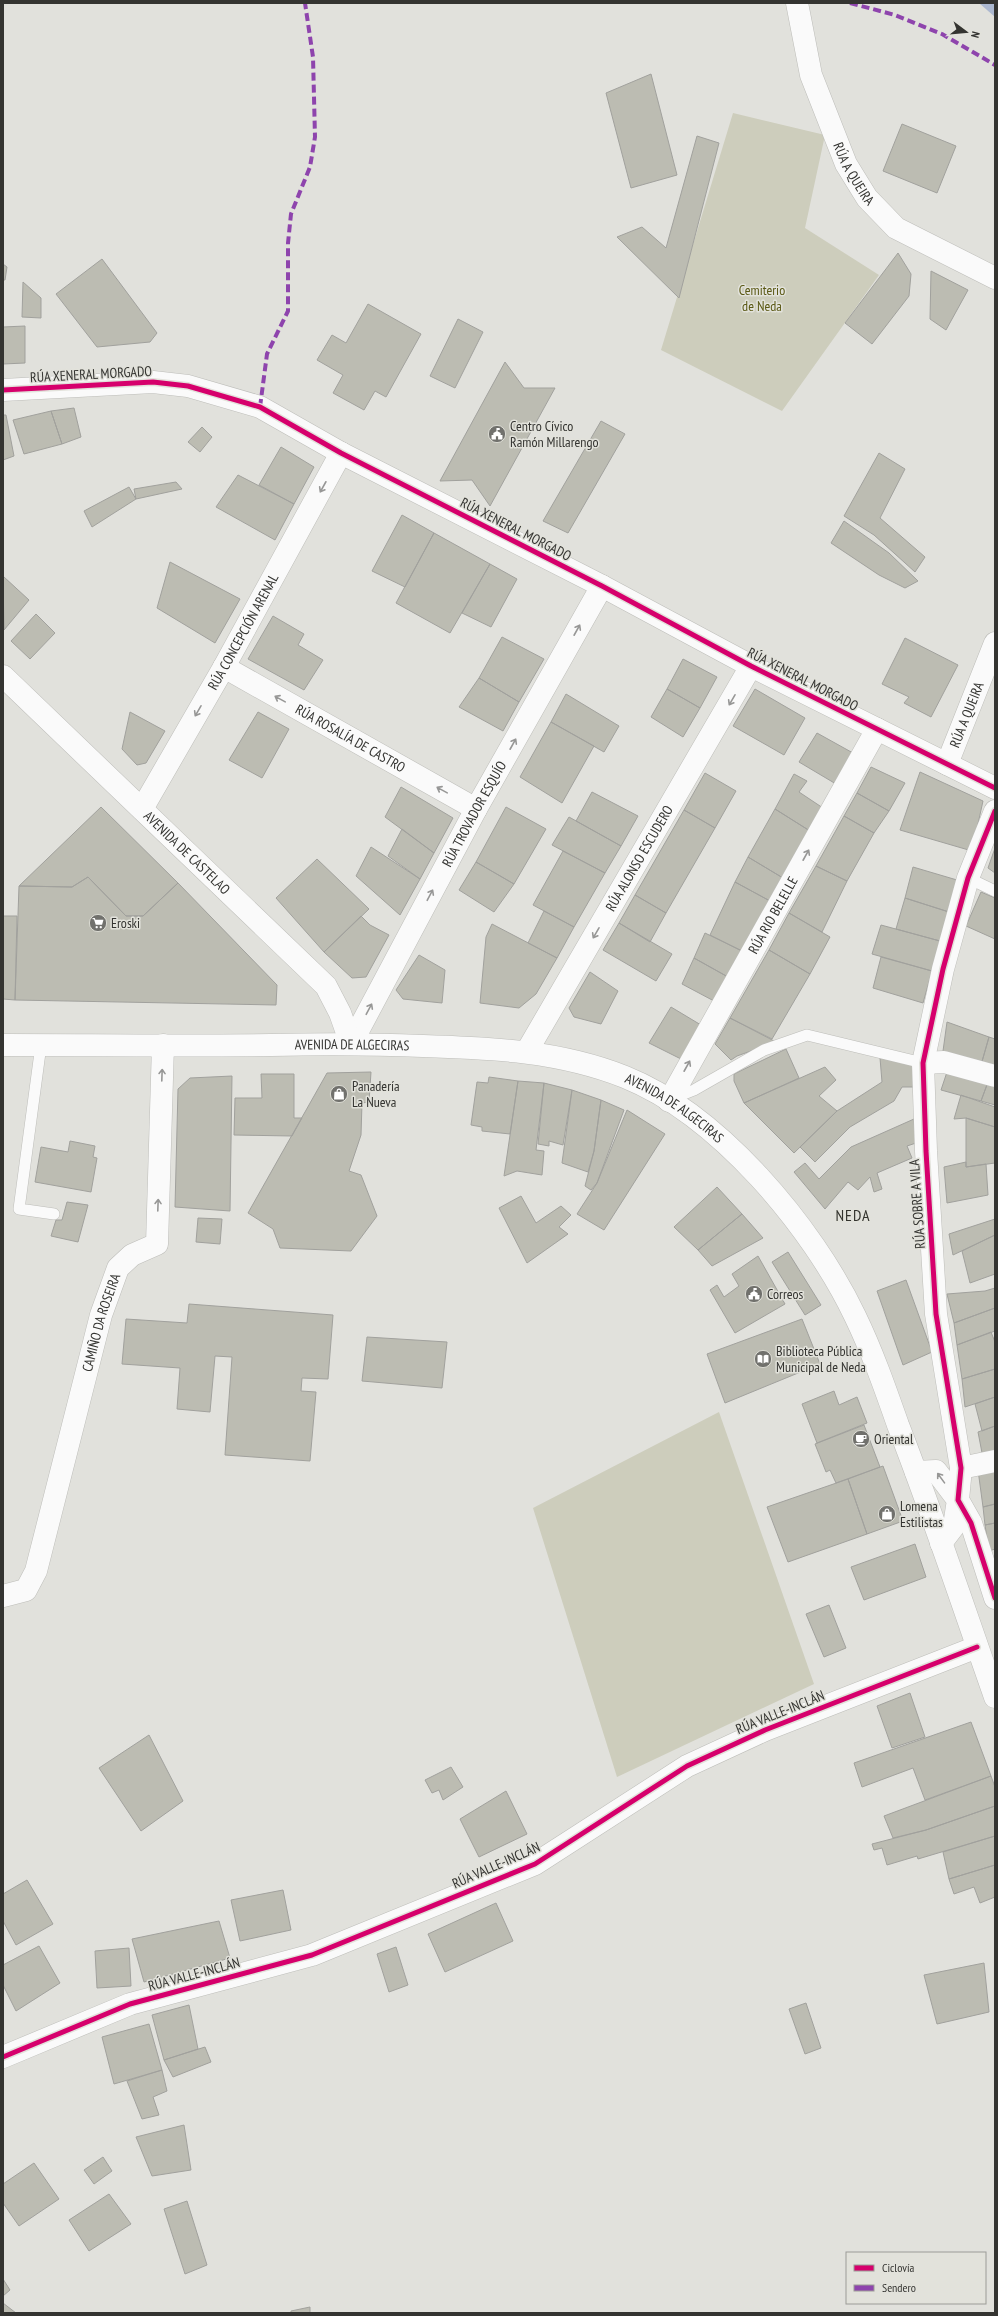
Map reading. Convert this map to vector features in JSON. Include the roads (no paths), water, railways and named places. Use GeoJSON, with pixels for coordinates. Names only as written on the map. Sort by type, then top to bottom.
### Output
{"type":"FeatureCollection","features":[{"type":"Feature","properties":{"kind":"street","name":"RÚA A QUEIRA"},"geometry":{"type":"LineString","coordinates":[[797,3],[811,75],[846,164],[867,198],[896,228],[995,278]]}},
{"type":"Feature","properties":{"kind":"street","name":"RÚA XENERAL MORGADO"},"geometry":{"type":"LineString","coordinates":[[3,390],[153,382],[188,386],[260,407],[341,453],[602,586],[751,666],[995,788]]}},
{"type":"Feature","properties":{"kind":"street","name":"RÚA CONCEPCIÓN ARENAL"},"geometry":{"type":"LineString","coordinates":[[142,809],[224,667],[341,453]]}},
{"type":"Feature","properties":{"kind":"street","name":"RÚA TROVADOR ESQUÍO"},"geometry":{"type":"LineString","coordinates":[[351,1044],[476,809],[602,586]]}},
{"type":"Feature","properties":{"kind":"street","name":"RÚA A QUEIRA"},"geometry":{"type":"LineString","coordinates":[[947,764],[995,643]]}},
{"type":"Feature","properties":{"kind":"street","name":"RÚA ALONSO ESCUDERO"},"geometry":{"type":"LineString","coordinates":[[527,1051],[751,666]]}},
{"type":"Feature","properties":{"kind":"street","name":"RÚA ROSALÍA DE CASTRO"},"geometry":{"type":"LineString","coordinates":[[224,667],[476,809]]}},
{"type":"Feature","properties":{"kind":"street","name":"AVENIDA DE CASTELAO"},"geometry":{"type":"LineString","coordinates":[[3,676],[326,986],[340,1013],[351,1044]]}},
{"type":"Feature","properties":{"kind":"street","name":"RÚA RIO BELELLE"},"geometry":{"type":"LineString","coordinates":[[668,1100],[877,729]]}},
{"type":"Feature","properties":{"kind":"street","name":"RÚA SOBRE A VILA"},"geometry":{"type":"LineString","coordinates":[[941,1543],[954,1526],[961,1468],[936,1314],[926,1151],[923,1063],[943,969],[968,878],[995,811]]}},
{"type":"Feature","properties":{"kind":"street","name":"AVENIDA DE ALGECIRAS"},"geometry":{"type":"LineString","coordinates":[[3,1045],[351,1044],[473,1047],[527,1051],[593,1065],[630,1079],[668,1100],[713,1132],[756,1174],[780,1202],[829,1268],[855,1316],[916,1472],[995,1697]]}},
{"type":"Feature","properties":{"kind":"street","name":"CAMIÑO DA ROSEIRA"},"geometry":{"type":"LineString","coordinates":[[3,1596],[26,1590],[36,1571],[101,1315],[118,1268],[132,1255],[157,1244],[163,1045]]}},
{"type":"Feature","properties":{"kind":"street"},"geometry":{"type":"LineString","coordinates":[[923,1063],[944,1062],[995,1076]]}},
{"type":"Feature","properties":{"kind":"street"},"geometry":{"type":"LineString","coordinates":[[961,1468],[995,1460]]}},
{"type":"Feature","properties":{"kind":"street"},"geometry":{"type":"LineString","coordinates":[[916,1472],[936,1471],[958,1500],[971,1523],[995,1598]]}},
{"type":"Feature","properties":{"kind":"street"},"geometry":{"type":"LineString","coordinates":[[929,1508],[947,1501],[958,1500]]}},
{"type":"Feature","properties":{"kind":"street","name":"RÚA VALLE-INCLÁN"},"geometry":{"type":"LineString","coordinates":[[3,2057],[130,2004],[312,1955],[535,1864],[687,1766],[765,1730],[977,1647]]}},
{"type":"Feature","properties":{"kind":"lane"},"geometry":{"type":"LineString","coordinates":[[968,878],[995,891]]}},
{"type":"Feature","properties":{"kind":"lane"},"geometry":{"type":"LineString","coordinates":[[668,1100],[694,1090],[764,1050],[807,1035],[923,1063]]}},
{"type":"Feature","properties":{"kind":"lane"},"geometry":{"type":"LineString","coordinates":[[41,1045],[19,1208],[54,1214]]}},
{"type":"Feature","properties":{"kind":"water"},"geometry":{"type":"Polygon","coordinates":[[[979,3],[995,3],[995,17],[979,3]]]}},
{"type":"Feature","properties":{"kind":"place","name":"Centro Cívico Ramón Millarengo"},"geometry":{"type":"Point","coordinates":[497,434]}},
{"type":"Feature","properties":{"kind":"place","name":"Eroski"},"geometry":{"type":"Point","coordinates":[98,923]}},
{"type":"Feature","properties":{"kind":"place","name":"Panadería La Nueva"},"geometry":{"type":"Point","coordinates":[339,1094]}},
{"type":"Feature","properties":{"kind":"place","name":"Correos"},"geometry":{"type":"Point","coordinates":[754,1294]}},
{"type":"Feature","properties":{"kind":"place","name":"Biblioteca Pública Municipal de Neda"},"geometry":{"type":"Point","coordinates":[763,1359]}},
{"type":"Feature","properties":{"kind":"place","name":"Oriental"},"geometry":{"type":"Point","coordinates":[861,1439]}},
{"type":"Feature","properties":{"kind":"place","name":"Lomena Estilistas"},"geometry":{"type":"Point","coordinates":[887,1514]}},
{"type":"Feature","properties":{"kind":"district","name":"NEDA"},"geometry":{"type":"Point","coordinates":[853,1215]}},
{"type":"Feature","properties":{"kind":"park label","name":"Cemiterio de Neda"},"geometry":{"type":"Point","coordinates":[762,298]}}]}
